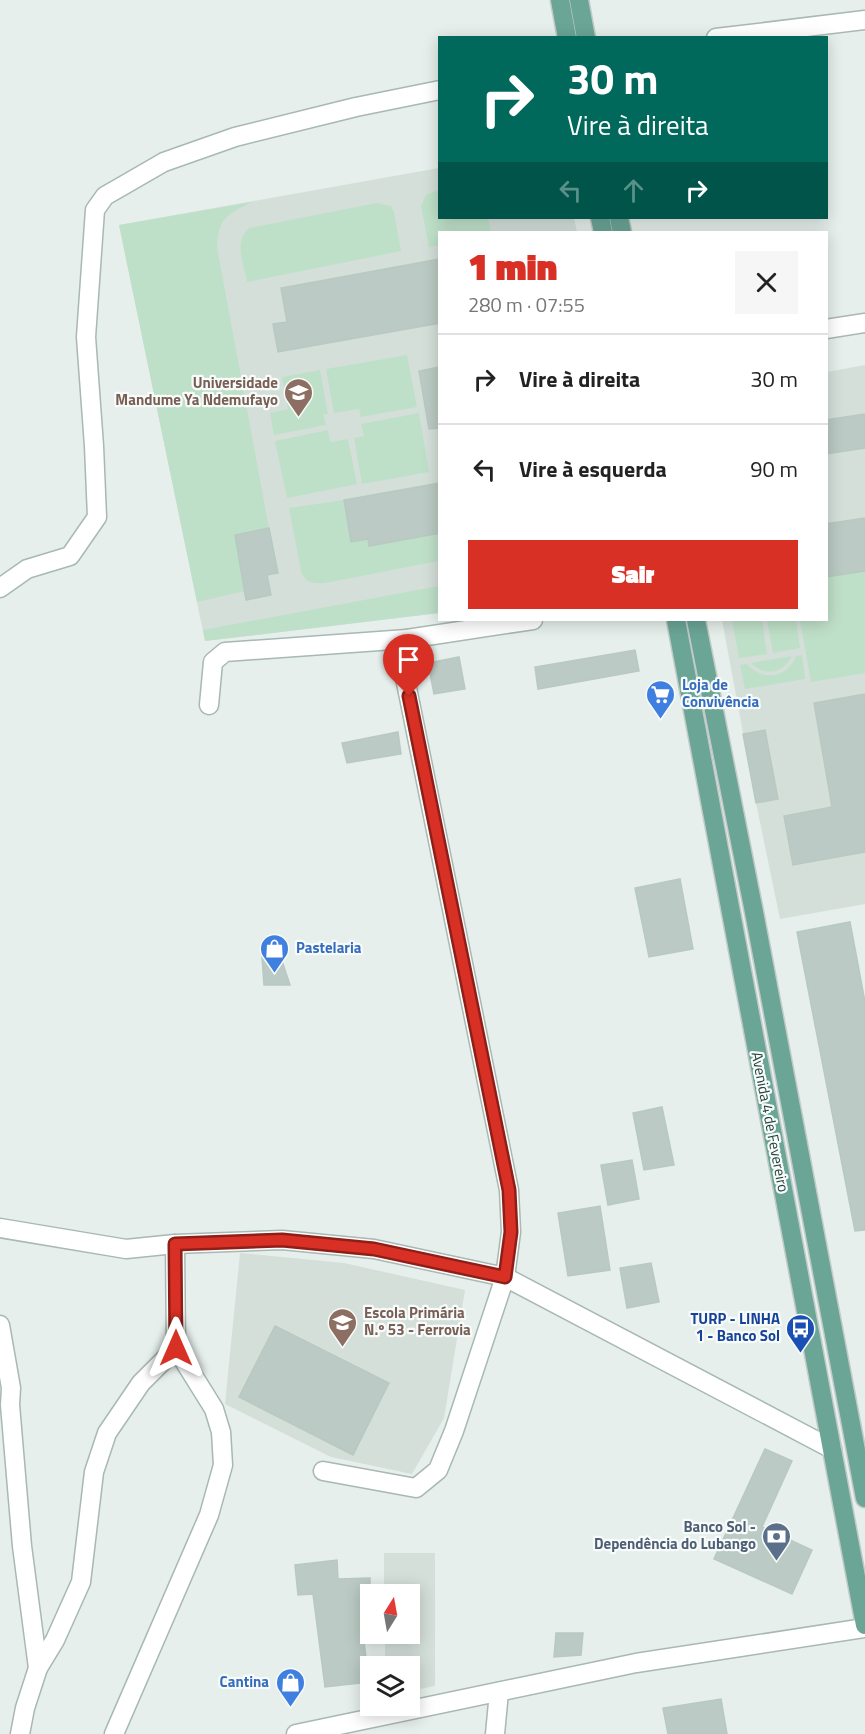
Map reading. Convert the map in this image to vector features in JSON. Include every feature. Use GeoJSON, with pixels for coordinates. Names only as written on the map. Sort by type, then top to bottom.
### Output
{"type":"FeatureCollection","features":[{"type":"Feature","properties":{"kind":"main road"},"geometry":{"type":"LineString","coordinates":[[560,0],[567,36]]}},
{"type":"Feature","properties":{"kind":"main road"},"geometry":{"type":"LineString","coordinates":[[579,0],[586,36]]}},
{"type":"Feature","properties":{"kind":"main road","name":"Avenida 4 de Fevereiro"},"geometry":{"type":"LineString","coordinates":[[676,621],[865,1626]]}},
{"type":"Feature","properties":{"kind":"main road","name":"Avenida 4 de Fevereiro"},"geometry":{"type":"LineString","coordinates":[[696,621],[865,1498]]}},
{"type":"Feature","properties":{"kind":"street"},"geometry":{"type":"LineString","coordinates":[[733,36],[865,20]]}},
{"type":"Feature","properties":{"kind":"street"},"geometry":{"type":"LineString","coordinates":[[0,588],[27,569],[70,556],[97,517],[86,337],[95,210],[105,196],[164,162],[235,137],[356,107],[438,90]]}},
{"type":"Feature","properties":{"kind":"street"},"geometry":{"type":"LineString","coordinates":[[828,329],[865,323]]}},
{"type":"Feature","properties":{"kind":"street"},"geometry":{"type":"LineString","coordinates":[[209,705],[213,662],[225,652],[407,639],[526,621]]}},
{"type":"Feature","properties":{"kind":"street"},"geometry":{"type":"LineString","coordinates":[[323,1471],[416,1488],[438,1470],[454,1431],[505,1277],[511,1232],[509,1190],[404,673],[407,639]]}},
{"type":"Feature","properties":{"kind":"street"},"geometry":{"type":"LineString","coordinates":[[0,1228],[126,1249],[175,1244],[282,1240],[374,1249],[505,1277],[832,1449]]}},
{"type":"Feature","properties":{"kind":"street"},"geometry":{"type":"LineString","coordinates":[[114,1734],[209,1515],[223,1465],[221,1432],[214,1409],[176,1348],[175,1244]]}},
{"type":"Feature","properties":{"kind":"street"},"geometry":{"type":"LineString","coordinates":[[0,1325],[11,1388],[10,1404],[22,1546],[34,1623],[38,1668]]}},
{"type":"Feature","properties":{"kind":"street"},"geometry":{"type":"LineString","coordinates":[[20,1734],[38,1668],[55,1640],[81,1582],[88,1539],[94,1472],[107,1433],[141,1383],[176,1348]]}},
{"type":"Feature","properties":{"kind":"street"},"geometry":{"type":"LineString","coordinates":[[296,1734],[636,1663],[865,1626]]}},
{"type":"Feature","properties":{"kind":"street"},"geometry":{"type":"LineString","coordinates":[[495,1734],[499,1692]]}},
{"type":"Feature","properties":{"kind":"shaded area","name":"Universidade Mandume Ya Ndemufayo"},"geometry":{"type":"Polygon","coordinates":[[[438,168],[438,219],[574,219],[577,231],[438,231],[438,613],[205,641],[119,225],[438,168]]]}},
{"type":"Feature","properties":{"kind":"shaded area"},"geometry":{"type":"Polygon","coordinates":[[[865,365],[865,904],[780,919],[722,621],[828,621],[828,372],[865,365]]]}},
{"type":"Feature","properties":{"kind":"shaded area","name":"Escola Primária N.º 53 - Ferrovia"},"geometry":{"type":"Polygon","coordinates":[[[240,1253],[344,1263],[465,1290],[444,1418],[412,1474],[331,1457],[225,1404],[240,1253]]]}},
{"type":"Feature","properties":{"kind":"shaded area"},"geometry":{"type":"Polygon","coordinates":[[[384,1553],[435,1553],[435,1686],[420,1689],[420,1656],[385,1656],[385,1644],[420,1644],[420,1584],[384,1584],[384,1553]]]}},
{"type":"Feature","properties":{"kind":"green space"},"geometry":{"type":"Polygon","coordinates":[[[438,190],[438,219],[488,219],[491,231],[438,231],[438,245],[429,247],[421,206],[426,195],[438,190]]]}},
{"type":"Feature","properties":{"kind":"green space"},"geometry":{"type":"Polygon","coordinates":[[[252,202],[231,214],[222,223],[217,247],[269,528],[235,535],[245,591],[197,602],[119,225],[252,202]]]}},
{"type":"Feature","properties":{"kind":"green space"},"geometry":{"type":"Polygon","coordinates":[[[377,203],[391,206],[394,212],[401,251],[247,282],[241,246],[244,234],[249,228],[377,203]]]}},
{"type":"Feature","properties":{"kind":"green space"},"geometry":{"type":"Polygon","coordinates":[[[407,355],[417,407],[361,417],[359,409],[334,413],[326,369],[407,355]]]}},
{"type":"Feature","properties":{"kind":"green space"},"geometry":{"type":"Polygon","coordinates":[[[320,370],[328,414],[323,415],[326,425],[274,435],[270,413],[288,409],[282,377],[320,370]]]}},
{"type":"Feature","properties":{"kind":"green space"},"geometry":{"type":"Polygon","coordinates":[[[419,413],[429,472],[362,484],[354,438],[364,436],[361,424],[419,413]]]}},
{"type":"Feature","properties":{"kind":"green space"},"geometry":{"type":"Polygon","coordinates":[[[328,430],[330,442],[348,439],[357,484],[287,498],[275,441],[328,430]]]}},
{"type":"Feature","properties":{"kind":"green space"},"geometry":{"type":"Polygon","coordinates":[[[344,500],[352,542],[368,539],[369,546],[438,533],[438,561],[325,583],[313,583],[307,580],[301,571],[289,508],[344,500]]]}},
{"type":"Feature","properties":{"kind":"green space"},"geometry":{"type":"Polygon","coordinates":[[[865,571],[865,673],[811,682],[800,621],[828,621],[828,577],[865,571]]]}},
{"type":"Feature","properties":{"kind":"green space"},"geometry":{"type":"Polygon","coordinates":[[[438,586],[438,613],[205,641],[203,630],[438,586]]]}},
{"type":"Feature","properties":{"kind":"green space"},"geometry":{"type":"Polygon","coordinates":[[[732,621],[762,621],[767,654],[739,658],[732,621]]]}},
{"type":"Feature","properties":{"kind":"green space"},"geometry":{"type":"Polygon","coordinates":[[[767,621],[796,621],[800,648],[773,653],[767,621]]]}},
{"type":"Feature","properties":{"kind":"green space"},"geometry":{"type":"Polygon","coordinates":[[[802,655],[805,679],[745,689],[740,665],[747,664],[760,673],[774,675],[787,669],[796,656],[802,655]]]}},
{"type":"Feature","properties":{"kind":"green space"},"geometry":{"type":"Polygon","coordinates":[[[792,656],[784,667],[773,672],[762,670],[751,663],[792,656]]]}},
{"type":"Feature","properties":{"kind":"building"},"geometry":{"type":"Polygon","coordinates":[[[438,259],[438,323],[278,352],[273,324],[287,322],[281,288],[438,259]]]}},
{"type":"Feature","properties":{"kind":"building"},"geometry":{"type":"Polygon","coordinates":[[[438,367],[438,428],[429,429],[419,371],[438,367]]]}},
{"type":"Feature","properties":{"kind":"building"},"geometry":{"type":"Polygon","coordinates":[[[865,414],[865,448],[828,454],[828,420],[865,414]]]}},
{"type":"Feature","properties":{"kind":"building"},"geometry":{"type":"Polygon","coordinates":[[[438,483],[438,533],[369,546],[368,539],[351,542],[344,500],[438,483]]]}},
{"type":"Feature","properties":{"kind":"building"},"geometry":{"type":"Polygon","coordinates":[[[865,518],[865,571],[828,577],[828,524],[865,518]]]}},
{"type":"Feature","properties":{"kind":"building"},"geometry":{"type":"Polygon","coordinates":[[[269,528],[278,573],[267,575],[271,595],[246,600],[235,535],[269,528]]]}},
{"type":"Feature","properties":{"kind":"building"},"geometry":{"type":"Polygon","coordinates":[[[635,650],[639,671],[538,689],[535,667],[635,650]]]}},
{"type":"Feature","properties":{"kind":"building"},"geometry":{"type":"Polygon","coordinates":[[[459,657],[465,689],[434,694],[428,663],[459,657]]]}},
{"type":"Feature","properties":{"kind":"building"},"geometry":{"type":"Polygon","coordinates":[[[865,694],[865,852],[793,865],[784,816],[832,807],[814,703],[865,694]]]}},
{"type":"Feature","properties":{"kind":"building"},"geometry":{"type":"Polygon","coordinates":[[[765,730],[778,799],[756,803],[743,734],[765,730]]]}},
{"type":"Feature","properties":{"kind":"building"},"geometry":{"type":"Polygon","coordinates":[[[398,732],[401,754],[347,763],[342,743],[398,732]]]}},
{"type":"Feature","properties":{"kind":"building"},"geometry":{"type":"Polygon","coordinates":[[[680,879],[693,949],[649,957],[635,888],[680,879]]]}},
{"type":"Feature","properties":{"kind":"building"},"geometry":{"type":"Polygon","coordinates":[[[850,922],[865,1002],[865,1230],[855,1231],[797,932],[850,922]]]}},
{"type":"Feature","properties":{"kind":"building","name":"Pastelaria"},"geometry":{"type":"Polygon","coordinates":[[[278,949],[290,985],[264,985],[262,957],[278,949]]]}},
{"type":"Feature","properties":{"kind":"building"},"geometry":{"type":"Polygon","coordinates":[[[662,1107],[674,1165],[644,1170],[633,1113],[662,1107]]]}},
{"type":"Feature","properties":{"kind":"building"},"geometry":{"type":"Polygon","coordinates":[[[632,1160],[639,1199],[608,1205],[601,1165],[632,1160]]]}},
{"type":"Feature","properties":{"kind":"building"},"geometry":{"type":"Polygon","coordinates":[[[600,1206],[610,1270],[568,1276],[558,1213],[600,1206]]]}},
{"type":"Feature","properties":{"kind":"building"},"geometry":{"type":"Polygon","coordinates":[[[651,1263],[659,1302],[627,1308],[620,1268],[651,1263]]]}},
{"type":"Feature","properties":{"kind":"building"},"geometry":{"type":"Polygon","coordinates":[[[275,1326],[389,1383],[353,1455],[239,1397],[275,1326]]]}},
{"type":"Feature","properties":{"kind":"building"},"geometry":{"type":"Polygon","coordinates":[[[765,1449],[792,1461],[762,1527],[812,1550],[792,1594],[714,1559],[765,1449]]]}},
{"type":"Feature","properties":{"kind":"building"},"geometry":{"type":"Polygon","coordinates":[[[337,1560],[338,1579],[370,1578],[370,1584],[360,1584],[360,1644],[364,1644],[366,1656],[360,1656],[360,1683],[325,1687],[313,1594],[298,1595],[295,1565],[337,1560]]]}},
{"type":"Feature","properties":{"kind":"building"},"geometry":{"type":"Polygon","coordinates":[[[556,1633],[583,1633],[581,1655],[554,1657],[556,1633]]]}},
{"type":"Feature","properties":{"kind":"building"},"geometry":{"type":"Polygon","coordinates":[[[721,1699],[727,1734],[668,1734],[663,1708],[721,1699]]]}},
{"type":"Feature","properties":{"kind":"place","name":"Universidade Mandume Ya Ndemufayo"},"geometry":{"type":"Point","coordinates":[299,418]}},
{"type":"Feature","properties":{"kind":"place","name":"Loja de Convivência"},"geometry":{"type":"Point","coordinates":[661,720]}},
{"type":"Feature","properties":{"kind":"place","name":"Pastelaria"},"geometry":{"type":"Point","coordinates":[275,974]}},
{"type":"Feature","properties":{"kind":"place","name":"Escola Primária N.º 53 - Ferrovia"},"geometry":{"type":"Point","coordinates":[343,1348]}},
{"type":"Feature","properties":{"kind":"place","name":"TURP - LINHA 1 - Banco Sol"},"geometry":{"type":"Point","coordinates":[801,1354]}},
{"type":"Feature","properties":{"kind":"place","name":"Banco Sol - Dependência do Lubango"},"geometry":{"type":"Point","coordinates":[777,1562]}},
{"type":"Feature","properties":{"kind":"place","name":"Cantina"},"geometry":{"type":"Point","coordinates":[290,1708]}},
{"type":"Feature","properties":{"kind":"route"},"geometry":{"type":"LineString","coordinates":[[176,1348],[175,1244],[282,1240],[374,1249],[505,1277],[511,1232],[509,1190],[409,696]]}}]}
